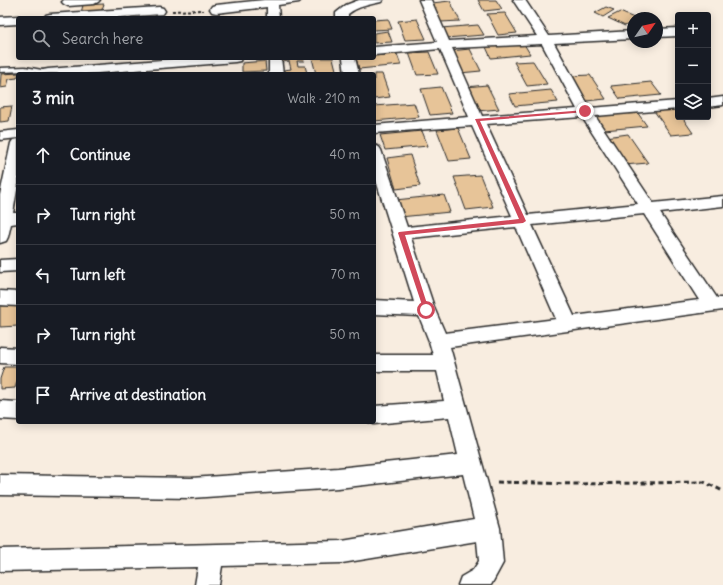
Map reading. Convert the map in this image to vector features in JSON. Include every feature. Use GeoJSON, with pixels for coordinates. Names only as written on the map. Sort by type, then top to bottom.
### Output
{"type":"FeatureCollection","features":[{"type":"Feature","properties":{"kind":"street"},"geometry":{"type":"LineString","coordinates":[[67,16],[68,1],[94,0]]}},
{"type":"Feature","properties":{"kind":"street"},"geometry":{"type":"LineString","coordinates":[[216,9],[271,1],[295,0]]}},
{"type":"Feature","properties":{"kind":"street"},"geometry":{"type":"LineString","coordinates":[[342,16],[342,13],[348,7],[377,0]]}},
{"type":"Feature","properties":{"kind":"street"},"geometry":{"type":"LineString","coordinates":[[425,0],[476,120],[523,221],[568,324]]}},
{"type":"Feature","properties":{"kind":"street"},"geometry":{"type":"LineString","coordinates":[[439,341],[717,304],[649,209],[585,111],[546,40],[519,0]]}},
{"type":"Feature","properties":{"kind":"street"},"geometry":{"type":"LineString","coordinates":[[271,1],[273,16]]}},
{"type":"Feature","properties":{"kind":"street"},"geometry":{"type":"LineString","coordinates":[[98,16],[159,12]]}},
{"type":"Feature","properties":{"kind":"street"},"geometry":{"type":"LineString","coordinates":[[0,21],[16,20]]}},
{"type":"Feature","properties":{"kind":"street"},"geometry":{"type":"LineString","coordinates":[[663,33],[675,32]]}},
{"type":"Feature","properties":{"kind":"street"},"geometry":{"type":"LineString","coordinates":[[376,51],[444,45],[627,35]]}},
{"type":"Feature","properties":{"kind":"street"},"geometry":{"type":"LineString","coordinates":[[49,72],[53,60]]}},
{"type":"Feature","properties":{"kind":"street"},"geometry":{"type":"LineString","coordinates":[[91,72],[214,60]]}},
{"type":"Feature","properties":{"kind":"street"},"geometry":{"type":"LineString","coordinates":[[275,60],[276,72]]}},
{"type":"Feature","properties":{"kind":"street"},"geometry":{"type":"LineString","coordinates":[[349,60],[352,72]]}},
{"type":"Feature","properties":{"kind":"street"},"geometry":{"type":"LineString","coordinates":[[711,103],[723,102]]}},
{"type":"Feature","properties":{"kind":"street"},"geometry":{"type":"LineString","coordinates":[[376,129],[585,111],[675,105]]}},
{"type":"Feature","properties":{"kind":"street"},"geometry":{"type":"LineString","coordinates":[[0,136],[16,134]]}},
{"type":"Feature","properties":{"kind":"street"},"geometry":{"type":"LineString","coordinates":[[0,237],[7,219],[10,179],[16,152]]}},
{"type":"Feature","properties":{"kind":"street"},"geometry":{"type":"LineString","coordinates":[[376,156],[426,310],[439,341],[488,528],[491,564],[482,578],[470,585]]}},
{"type":"Feature","properties":{"kind":"street"},"geometry":{"type":"LineString","coordinates":[[401,233],[723,201]]}},
{"type":"Feature","properties":{"kind":"street"},"geometry":{"type":"LineString","coordinates":[[0,266],[16,265]]}},
{"type":"Feature","properties":{"kind":"street"},"geometry":{"type":"LineString","coordinates":[[0,298],[16,298]]}},
{"type":"Feature","properties":{"kind":"street"},"geometry":{"type":"LineString","coordinates":[[376,307],[426,310]]}},
{"type":"Feature","properties":{"kind":"street"},"geometry":{"type":"LineString","coordinates":[[0,355],[16,356]]}},
{"type":"Feature","properties":{"kind":"street"},"geometry":{"type":"LineString","coordinates":[[376,363],[445,363]]}},
{"type":"Feature","properties":{"kind":"street"},"geometry":{"type":"LineString","coordinates":[[376,415],[457,408]]}},
{"type":"Feature","properties":{"kind":"street"},"geometry":{"type":"LineString","coordinates":[[0,410],[16,411]]}},
{"type":"Feature","properties":{"kind":"street"},"geometry":{"type":"LineString","coordinates":[[0,485],[191,488],[338,478],[474,472]]}},
{"type":"Feature","properties":{"kind":"street"},"geometry":{"type":"LineString","coordinates":[[0,560],[342,552],[488,528]]}},
{"type":"Feature","properties":{"kind":"street"},"geometry":{"type":"LineString","coordinates":[[207,585],[212,556]]}},
{"type":"Feature","properties":{"kind":"lane"},"geometry":{"type":"LineString","coordinates":[[0,70],[25,69],[39,72]]}},
{"type":"Feature","properties":{"kind":"path"},"geometry":{"type":"LineString","coordinates":[[159,12],[216,9]]}},
{"type":"Feature","properties":{"kind":"path"},"geometry":{"type":"LineString","coordinates":[[474,472],[575,484],[704,482],[723,491]]}},
{"type":"Feature","properties":{"kind":"building"},"geometry":{"type":"Polygon","coordinates":[[[478,0],[496,0],[502,9],[484,11],[478,0]]]}},
{"type":"Feature","properties":{"kind":"building"},"geometry":{"type":"Polygon","coordinates":[[[450,1],[460,21],[441,22],[432,3],[450,1]]]}},
{"type":"Feature","properties":{"kind":"building"},"geometry":{"type":"Polygon","coordinates":[[[104,4],[101,12],[81,13],[83,5],[104,4]]]}},
{"type":"Feature","properties":{"kind":"building"},"geometry":{"type":"Polygon","coordinates":[[[606,7],[614,10],[603,17],[595,13],[606,7]]]}},
{"type":"Feature","properties":{"kind":"building"},"geometry":{"type":"Polygon","coordinates":[[[620,12],[627,15],[627,25],[625,26],[608,18],[620,12]]]}},
{"type":"Feature","properties":{"kind":"building"},"geometry":{"type":"Polygon","coordinates":[[[505,13],[517,33],[498,35],[487,14],[505,13]]]}},
{"type":"Feature","properties":{"kind":"building"},"geometry":{"type":"Polygon","coordinates":[[[388,19],[392,29],[376,30],[376,20],[388,19]]]}},
{"type":"Feature","properties":{"kind":"building"},"geometry":{"type":"Polygon","coordinates":[[[417,19],[426,39],[405,40],[398,21],[417,19]]]}},
{"type":"Feature","properties":{"kind":"building"},"geometry":{"type":"Polygon","coordinates":[[[478,25],[484,35],[446,38],[441,28],[478,25]]]}},
{"type":"Feature","properties":{"kind":"building"},"geometry":{"type":"Polygon","coordinates":[[[388,31],[392,42],[376,43],[376,33],[388,31]]]}},
{"type":"Feature","properties":{"kind":"building"},"geometry":{"type":"Polygon","coordinates":[[[524,44],[530,54],[491,58],[486,47],[524,44]]]}},
{"type":"Feature","properties":{"kind":"building"},"geometry":{"type":"Polygon","coordinates":[[[470,49],[481,71],[460,73],[450,51],[470,49]]]}},
{"type":"Feature","properties":{"kind":"building"},"geometry":{"type":"Polygon","coordinates":[[[429,52],[438,74],[417,75],[409,53],[429,52]]]}},
{"type":"Feature","properties":{"kind":"building"},"geometry":{"type":"Polygon","coordinates":[[[397,54],[401,65],[359,69],[357,60],[376,60],[376,56],[397,54]]]}},
{"type":"Feature","properties":{"kind":"building"},"geometry":{"type":"Polygon","coordinates":[[[282,60],[304,60],[297,61],[298,66],[305,66],[307,72],[284,72],[284,70],[291,69],[289,61],[282,62],[282,60]]]}},
{"type":"Feature","properties":{"kind":"building"},"geometry":{"type":"Polygon","coordinates":[[[312,60],[334,60],[336,72],[316,72],[312,60]]]}},
{"type":"Feature","properties":{"kind":"building"},"geometry":{"type":"Polygon","coordinates":[[[265,61],[266,71],[242,72],[242,63],[265,61]]]}},
{"type":"Feature","properties":{"kind":"building"},"geometry":{"type":"Polygon","coordinates":[[[533,61],[547,84],[527,86],[514,62],[533,61]]]}},
{"type":"Feature","properties":{"kind":"building"},"geometry":{"type":"Polygon","coordinates":[[[16,73],[16,78],[9,79],[7,87],[0,88],[1,74],[16,73]]]}},
{"type":"Feature","properties":{"kind":"building"},"geometry":{"type":"Polygon","coordinates":[[[376,74],[382,74],[390,97],[376,99],[376,74]]]}},
{"type":"Feature","properties":{"kind":"building"},"geometry":{"type":"Polygon","coordinates":[[[590,75],[606,99],[586,101],[570,76],[590,75]]]}},
{"type":"Feature","properties":{"kind":"building"},"geometry":{"type":"Polygon","coordinates":[[[651,82],[661,95],[620,99],[611,86],[651,82]]]}},
{"type":"Feature","properties":{"kind":"building"},"geometry":{"type":"Polygon","coordinates":[[[487,85],[499,109],[477,111],[465,87],[487,85]]]}},
{"type":"Feature","properties":{"kind":"building"},"geometry":{"type":"Polygon","coordinates":[[[441,87],[452,113],[430,115],[421,89],[441,87]]]}},
{"type":"Feature","properties":{"kind":"building"},"geometry":{"type":"Polygon","coordinates":[[[551,90],[558,102],[515,106],[509,94],[551,90]]]}},
{"type":"Feature","properties":{"kind":"building"},"geometry":{"type":"Polygon","coordinates":[[[414,103],[419,117],[376,121],[376,106],[414,103]]]}},
{"type":"Feature","properties":{"kind":"building"},"geometry":{"type":"Polygon","coordinates":[[[12,106],[9,121],[0,122],[0,107],[12,106]]]}},
{"type":"Feature","properties":{"kind":"building"},"geometry":{"type":"Polygon","coordinates":[[[674,107],[675,120],[684,120],[693,133],[671,135],[652,108],[674,107]]]}},
{"type":"Feature","properties":{"kind":"building"},"geometry":{"type":"Polygon","coordinates":[[[637,112],[647,126],[604,130],[595,116],[637,112]]]}},
{"type":"Feature","properties":{"kind":"building"},"geometry":{"type":"Polygon","coordinates":[[[458,128],[471,159],[449,161],[437,130],[458,128]]]}},
{"type":"Feature","properties":{"kind":"building"},"geometry":{"type":"Polygon","coordinates":[[[422,131],[428,146],[385,150],[380,135],[422,131]]]}},
{"type":"Feature","properties":{"kind":"building"},"geometry":{"type":"Polygon","coordinates":[[[628,134],[648,163],[624,165],[606,137],[628,134]]]}},
{"type":"Feature","properties":{"kind":"building"},"geometry":{"type":"Polygon","coordinates":[[[410,155],[420,186],[396,189],[387,158],[410,155]]]}},
{"type":"Feature","properties":{"kind":"building"},"geometry":{"type":"Polygon","coordinates":[[[480,175],[493,207],[466,210],[454,177],[480,175]]]}},
{"type":"Feature","properties":{"kind":"building"},"geometry":{"type":"Polygon","coordinates":[[[444,195],[450,212],[400,217],[395,200],[444,195]]]}},
{"type":"Feature","properties":{"kind":"building"},"geometry":{"type":"Polygon","coordinates":[[[16,305],[16,326],[0,327],[0,306],[16,305]]]}},
{"type":"Feature","properties":{"kind":"building"},"geometry":{"type":"Polygon","coordinates":[[[4,367],[16,367],[15,388],[0,389],[0,379],[4,367]]]}},
{"type":"Feature","properties":{"kind":"route"},"geometry":{"type":"LineString","coordinates":[[426,310],[401,233],[523,221],[476,120],[585,111]]}}]}
